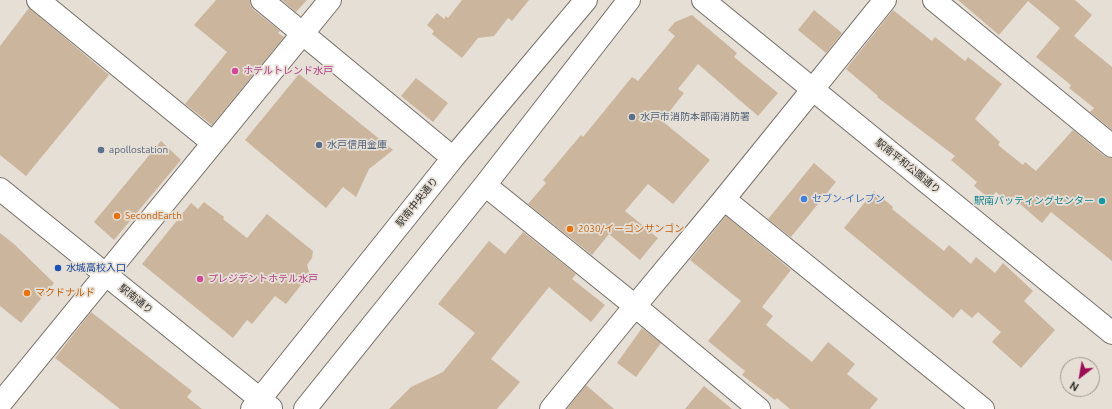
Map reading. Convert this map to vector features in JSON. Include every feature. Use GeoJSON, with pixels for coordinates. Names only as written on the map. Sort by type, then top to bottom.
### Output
{"type":"FeatureCollection","features":[{"type":"Feature","properties":{"kind":"street"},"geometry":{"type":"LineString","coordinates":[[38,0],[213,143]]}},
{"type":"Feature","properties":{"kind":"street"},"geometry":{"type":"LineString","coordinates":[[262,0],[452,158]]}},
{"type":"Feature","properties":{"kind":"street"},"geometry":{"type":"LineString","coordinates":[[0,404],[330,0]]}},
{"type":"Feature","properties":{"kind":"street","name":"駅南中央通り"},"geometry":{"type":"LineString","coordinates":[[261,406],[452,158],[586,0]]}},
{"type":"Feature","properties":{"kind":"street"},"geometry":{"type":"LineString","coordinates":[[305,409],[485,185],[629,0]]}},
{"type":"Feature","properties":{"kind":"street","name":"駅南平和公園通り"},"geometry":{"type":"LineString","coordinates":[[703,0],[1112,333]]}},
{"type":"Feature","properties":{"kind":"street"},"geometry":{"type":"LineString","coordinates":[[551,409],[885,0]]}},
{"type":"Feature","properties":{"kind":"street"},"geometry":{"type":"LineString","coordinates":[[934,0],[1112,146]]}},
{"type":"Feature","properties":{"kind":"street"},"geometry":{"type":"LineString","coordinates":[[485,185],[635,306],[759,409]]}},
{"type":"Feature","properties":{"kind":"street","name":"駅南通り"},"geometry":{"type":"LineString","coordinates":[[0,188],[261,406]]}},
{"type":"Feature","properties":{"kind":"street"},"geometry":{"type":"LineString","coordinates":[[724,199],[983,409]]}},
{"type":"Feature","properties":{"kind":"building","name":"ホテルトレンド水戸"},"geometry":{"type":"Polygon","coordinates":[[[216,0],[250,0],[250,5],[254,10],[280,31],[278,33],[284,37],[212,125],[185,104],[227,52],[194,25],[216,0]]]}},
{"type":"Feature","properties":{"kind":"building"},"geometry":{"type":"Polygon","coordinates":[[[282,0],[307,0],[296,12],[282,0]]]}},
{"type":"Feature","properties":{"kind":"building"},"geometry":{"type":"Polygon","coordinates":[[[462,0],[529,0],[512,21],[508,18],[494,36],[478,38],[462,58],[432,34],[434,31],[427,25],[437,13],[444,19],[446,16],[448,18],[462,0]]]}},
{"type":"Feature","properties":{"kind":"building"},"geometry":{"type":"Polygon","coordinates":[[[958,0],[1075,0],[1092,15],[1074,36],[1112,67],[1112,130],[1090,112],[1094,108],[1069,88],[1071,85],[1036,57],[1060,28],[1028,1],[999,35],[958,0]]]}},
{"type":"Feature","properties":{"kind":"building"},"geometry":{"type":"Polygon","coordinates":[[[29,8],[109,75],[26,176],[0,155],[0,46],[29,8]]]}},
{"type":"Feature","properties":{"kind":"building"},"geometry":{"type":"Polygon","coordinates":[[[814,10],[842,33],[826,53],[798,30],[814,10]]]}},
{"type":"Feature","properties":{"kind":"building"},"geometry":{"type":"Polygon","coordinates":[[[893,10],[932,41],[935,37],[965,61],[968,57],[1002,84],[975,119],[1000,142],[998,145],[1023,165],[1025,162],[1036,171],[1073,130],[1104,156],[1112,158],[1112,261],[1051,212],[1042,223],[1012,197],[1008,202],[996,192],[990,199],[974,186],[977,182],[951,160],[955,156],[877,97],[878,96],[846,69],[893,10]]]}},
{"type":"Feature","properties":{"kind":"building"},"geometry":{"type":"Polygon","coordinates":[[[692,15],[737,53],[734,57],[778,93],[758,116],[698,64],[678,89],[684,93],[662,121],[710,160],[673,204],[648,184],[625,211],[658,238],[640,260],[609,234],[592,255],[528,204],[546,183],[543,180],[581,135],[583,137],[632,77],[638,81],[675,36],[668,30],[675,22],[692,15]]]}},
{"type":"Feature","properties":{"kind":"building","name":"水戸信用金庫"},"geometry":{"type":"Polygon","coordinates":[[[299,74],[393,150],[369,169],[356,197],[343,187],[326,208],[245,140],[299,74]]]}},
{"type":"Feature","properties":{"kind":"building"},"geometry":{"type":"Polygon","coordinates":[[[416,78],[448,103],[433,122],[401,96],[416,78]]]}},
{"type":"Feature","properties":{"kind":"building"},"geometry":{"type":"Polygon","coordinates":[[[161,141],[181,160],[114,240],[94,222],[161,141]]]}},
{"type":"Feature","properties":{"kind":"building","name":"セブン-イレブン"},"geometry":{"type":"Polygon","coordinates":[[[814,163],[836,182],[791,237],[768,219],[814,163]]]}},
{"type":"Feature","properties":{"kind":"building"},"geometry":{"type":"Polygon","coordinates":[[[874,191],[893,207],[892,209],[944,251],[949,245],[971,264],[976,257],[995,273],[1003,263],[1033,291],[1024,301],[1055,330],[1021,368],[992,342],[1001,332],[978,312],[972,318],[961,309],[953,318],[844,228],[874,191]]]}},
{"type":"Feature","properties":{"kind":"building"},"geometry":{"type":"Polygon","coordinates":[[[204,202],[224,217],[223,219],[247,238],[267,214],[313,251],[312,258],[307,265],[311,278],[305,280],[286,304],[275,296],[252,324],[247,320],[233,338],[142,264],[191,203],[198,209],[204,202]]]}},
{"type":"Feature","properties":{"kind":"building"},"geometry":{"type":"Polygon","coordinates":[[[726,216],[791,270],[762,307],[773,316],[766,325],[812,362],[828,342],[855,364],[847,374],[878,399],[870,409],[790,409],[777,398],[775,400],[742,375],[745,371],[708,341],[741,301],[690,260],[726,216]]]}},
{"type":"Feature","properties":{"kind":"building"},"geometry":{"type":"Polygon","coordinates":[[[523,232],[576,274],[572,279],[605,305],[591,322],[549,287],[491,359],[520,382],[497,409],[389,409],[411,387],[443,372],[475,333],[438,304],[489,241],[505,254],[523,232]]]}},
{"type":"Feature","properties":{"kind":"building"},"geometry":{"type":"Polygon","coordinates":[[[0,233],[14,244],[54,283],[21,323],[0,306],[0,233]]]}},
{"type":"Feature","properties":{"kind":"building"},"geometry":{"type":"Polygon","coordinates":[[[91,312],[192,391],[187,397],[202,409],[120,409],[55,358],[91,312]]]}},
{"type":"Feature","properties":{"kind":"building"},"geometry":{"type":"Polygon","coordinates":[[[642,328],[661,343],[636,377],[617,363],[642,328]]]}},
{"type":"Feature","properties":{"kind":"building"},"geometry":{"type":"Polygon","coordinates":[[[586,385],[614,409],[567,409],[586,385]]]}},
{"type":"Feature","properties":{"kind":"building"},"geometry":{"type":"Polygon","coordinates":[[[704,386],[732,409],[685,409],[704,386]]]}},
{"type":"Feature","properties":{"kind":"place","name":"ホテルトレンド水戸"},"geometry":{"type":"Point","coordinates":[235,71]}},
{"type":"Feature","properties":{"kind":"place","name":"水戸市消防本部南消防署"},"geometry":{"type":"Point","coordinates":[632,117]}},
{"type":"Feature","properties":{"kind":"place","name":"水戸信用金庫"},"geometry":{"type":"Point","coordinates":[319,145]}},
{"type":"Feature","properties":{"kind":"place","name":"apollostation"},"geometry":{"type":"Point","coordinates":[101,150]}},
{"type":"Feature","properties":{"kind":"place","name":"セブン-イレブン"},"geometry":{"type":"Point","coordinates":[804,199]}},
{"type":"Feature","properties":{"kind":"place","name":"駅南バッティングセンター"},"geometry":{"type":"Point","coordinates":[1102,201]}},
{"type":"Feature","properties":{"kind":"place","name":"SecondEarth"},"geometry":{"type":"Point","coordinates":[117,216]}},
{"type":"Feature","properties":{"kind":"place","name":"2030/イーゴンサンゴン"},"geometry":{"type":"Point","coordinates":[570,229]}},
{"type":"Feature","properties":{"kind":"place","name":"水城高校入口"},"geometry":{"type":"Point","coordinates":[58,268]}},
{"type":"Feature","properties":{"kind":"place","name":"プレジデントホテル水戸"},"geometry":{"type":"Point","coordinates":[200,279]}},
{"type":"Feature","properties":{"kind":"place","name":"マクドナルド"},"geometry":{"type":"Point","coordinates":[27,293]}}]}
